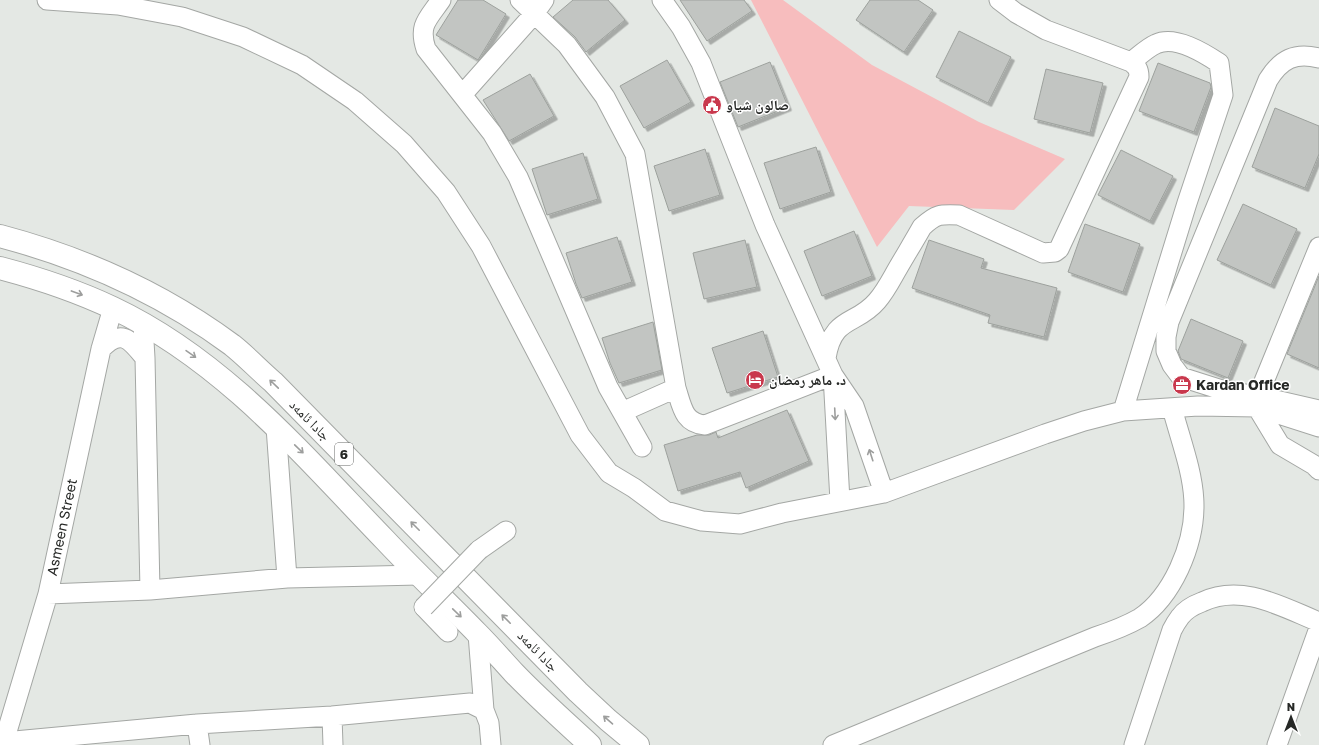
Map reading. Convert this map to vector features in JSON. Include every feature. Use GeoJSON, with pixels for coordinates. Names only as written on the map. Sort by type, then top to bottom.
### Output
{"type":"FeatureCollection","features":[{"type":"Feature","properties":{"kind":"main road","name":"جادا ئامەد"},"geometry":{"type":"LineString","coordinates":[[5,238],[61,254],[142,289],[193,318],[233,346],[278,388],[578,692],[638,745]]}},
{"type":"Feature","properties":{"kind":"main road"},"geometry":{"type":"LineString","coordinates":[[0,268],[5,238]]}},
{"type":"Feature","properties":{"kind":"main road"},"geometry":{"type":"LineString","coordinates":[[50,283],[61,254]]}},
{"type":"Feature","properties":{"kind":"main road","name":"جادا ئامەد"},"geometry":{"type":"LineString","coordinates":[[0,268],[50,283],[113,308],[184,349],[212,370],[254,406],[308,458],[514,673],[590,745]]}},
{"type":"Feature","properties":{"kind":"street"},"geometry":{"type":"LineString","coordinates":[[47,0],[118,5],[182,17],[230,32],[244,37],[302,65],[355,101],[404,144],[446,192],[481,246],[580,435],[608,473],[634,488],[665,511],[702,521],[740,524],[782,513],[884,492],[1045,434],[1084,421],[1122,411],[1258,402],[1319,410]]}},
{"type":"Feature","properties":{"kind":"street"},"geometry":{"type":"LineString","coordinates":[[441,0],[425,23],[422,31],[426,49],[492,133],[518,177],[608,387],[642,447]]}},
{"type":"Feature","properties":{"kind":"street"},"geometry":{"type":"LineString","coordinates":[[520,0],[539,7],[605,97],[635,154],[676,388],[686,416],[690,421],[705,425],[830,366]]}},
{"type":"Feature","properties":{"kind":"street"},"geometry":{"type":"LineString","coordinates":[[662,0],[681,27],[701,63],[765,225],[830,366],[854,406],[884,492]]}},
{"type":"Feature","properties":{"kind":"street"},"geometry":{"type":"LineString","coordinates":[[840,501],[828,348],[831,339],[838,329],[846,322],[866,311],[877,301],[922,227],[932,218],[944,214],[959,216],[1043,253],[1054,252],[1059,249],[1138,76],[1139,72],[1137,66],[1131,62],[1046,30],[1016,13],[999,0]]}},
{"type":"Feature","properties":{"kind":"street"},"geometry":{"type":"LineString","coordinates":[[462,95],[539,7]]}},
{"type":"Feature","properties":{"kind":"street"},"geometry":{"type":"LineString","coordinates":[[1122,411],[1187,203],[1223,95],[1219,63],[1200,50],[1173,42],[1157,43],[1131,62]]}},
{"type":"Feature","properties":{"kind":"street"},"geometry":{"type":"LineString","coordinates":[[1319,58],[1308,55],[1296,56],[1284,61],[1274,69],[1268,80],[1169,322],[1166,336],[1166,351],[1172,365],[1182,377],[1258,402],[1319,427]]}},
{"type":"Feature","properties":{"kind":"street"},"geometry":{"type":"LineString","coordinates":[[1319,247],[1258,402],[1280,445],[1314,465],[1319,470]]}},
{"type":"Feature","properties":{"kind":"street","name":"Asmeen Street"},"geometry":{"type":"LineString","coordinates":[[3,744],[48,594],[102,349],[113,308]]}},
{"type":"Feature","properties":{"kind":"street"},"geometry":{"type":"LineString","coordinates":[[143,324],[150,590]]}},
{"type":"Feature","properties":{"kind":"street"},"geometry":{"type":"LineString","coordinates":[[102,349],[112,339],[123,338],[134,343],[145,358]]}},
{"type":"Feature","properties":{"kind":"street"},"geometry":{"type":"LineString","coordinates":[[622,412],[676,388]]}},
{"type":"Feature","properties":{"kind":"street"},"geometry":{"type":"LineString","coordinates":[[833,745],[1057,652],[1117,629],[1140,617],[1151,609],[1161,598],[1176,575],[1189,541],[1194,522],[1193,482],[1189,463],[1172,408]]}},
{"type":"Feature","properties":{"kind":"street"},"geometry":{"type":"LineString","coordinates":[[276,427],[287,578]]}},
{"type":"Feature","properties":{"kind":"street"},"geometry":{"type":"LineString","coordinates":[[448,632],[424,607],[479,550],[506,531]]}},
{"type":"Feature","properties":{"kind":"street"},"geometry":{"type":"LineString","coordinates":[[48,594],[150,590],[287,578],[419,575]]}},
{"type":"Feature","properties":{"kind":"street"},"geometry":{"type":"LineString","coordinates":[[1134,745],[1172,630],[1180,616],[1194,605],[1210,598],[1227,594],[1245,595],[1262,599],[1319,622]]}},
{"type":"Feature","properties":{"kind":"street"},"geometry":{"type":"LineString","coordinates":[[1277,745],[1319,628]]}},
{"type":"Feature","properties":{"kind":"street"},"geometry":{"type":"LineString","coordinates":[[478,634],[484,710],[489,723],[491,745]]}},
{"type":"Feature","properties":{"kind":"street"},"geometry":{"type":"LineString","coordinates":[[3,744],[69,740],[197,724],[332,716],[470,703],[484,710]]}},
{"type":"Feature","properties":{"kind":"street"},"geometry":{"type":"LineString","coordinates":[[332,716],[333,745]]}},
{"type":"Feature","properties":{"kind":"street"},"geometry":{"type":"LineString","coordinates":[[197,724],[200,745]]}},
{"type":"Feature","properties":{"kind":"shaded area"},"geometry":{"type":"Polygon","coordinates":[[[751,0],[783,0],[872,65],[979,122],[1065,159],[1014,210],[909,206],[877,247],[751,0]]]}},
{"type":"Feature","properties":{"kind":"building"},"geometry":{"type":"Polygon","coordinates":[[[458,0],[483,0],[506,14],[478,60],[436,35],[458,0]]]}},
{"type":"Feature","properties":{"kind":"building"},"geometry":{"type":"Polygon","coordinates":[[[573,0],[608,0],[625,20],[586,52],[575,37],[553,17],[573,0]]]}},
{"type":"Feature","properties":{"kind":"building"},"geometry":{"type":"Polygon","coordinates":[[[680,0],[744,0],[752,11],[707,41],[680,0]]]}},
{"type":"Feature","properties":{"kind":"building"},"geometry":{"type":"Polygon","coordinates":[[[870,0],[918,0],[933,10],[904,52],[856,20],[870,0]]]}},
{"type":"Feature","properties":{"kind":"building"},"geometry":{"type":"Polygon","coordinates":[[[959,31],[1011,57],[988,103],[936,77],[959,31]]]}},
{"type":"Feature","properties":{"kind":"building"},"geometry":{"type":"Polygon","coordinates":[[[667,60],[691,102],[644,128],[620,86],[667,60]]]}},
{"type":"Feature","properties":{"kind":"building"},"geometry":{"type":"Polygon","coordinates":[[[770,62],[788,107],[738,127],[720,82],[770,62]]]}},
{"type":"Feature","properties":{"kind":"building"},"geometry":{"type":"Polygon","coordinates":[[[1158,63],[1210,83],[1211,87],[1194,132],[1139,111],[1158,63]]]}},
{"type":"Feature","properties":{"kind":"building"},"geometry":{"type":"Polygon","coordinates":[[[1046,69],[1103,83],[1090,133],[1034,119],[1046,69]]]}},
{"type":"Feature","properties":{"kind":"building"},"geometry":{"type":"Polygon","coordinates":[[[530,74],[554,116],[509,141],[483,100],[530,74]]]}},
{"type":"Feature","properties":{"kind":"building"},"geometry":{"type":"Polygon","coordinates":[[[1275,108],[1319,126],[1319,154],[1305,188],[1252,167],[1275,108]]]}},
{"type":"Feature","properties":{"kind":"building"},"geometry":{"type":"Polygon","coordinates":[[[816,147],[831,192],[780,209],[764,163],[816,147]]]}},
{"type":"Feature","properties":{"kind":"building"},"geometry":{"type":"Polygon","coordinates":[[[705,149],[720,195],[669,211],[654,166],[705,149]]]}},
{"type":"Feature","properties":{"kind":"building"},"geometry":{"type":"Polygon","coordinates":[[[1121,150],[1173,176],[1150,221],[1098,195],[1121,150]]]}},
{"type":"Feature","properties":{"kind":"building"},"geometry":{"type":"Polygon","coordinates":[[[583,153],[598,199],[547,215],[532,169],[583,153]]]}},
{"type":"Feature","properties":{"kind":"building"},"geometry":{"type":"Polygon","coordinates":[[[1243,204],[1297,229],[1271,285],[1217,260],[1243,204]]]}},
{"type":"Feature","properties":{"kind":"building"},"geometry":{"type":"Polygon","coordinates":[[[1085,224],[1140,244],[1123,292],[1068,272],[1085,224]]]}},
{"type":"Feature","properties":{"kind":"building"},"geometry":{"type":"Polygon","coordinates":[[[854,231],[872,276],[822,296],[804,251],[854,231]]]}},
{"type":"Feature","properties":{"kind":"building"},"geometry":{"type":"Polygon","coordinates":[[[617,237],[632,282],[582,298],[566,253],[617,237]]]}},
{"type":"Feature","properties":{"kind":"building"},"geometry":{"type":"Polygon","coordinates":[[[745,240],[757,287],[704,299],[693,253],[745,240]]]}},
{"type":"Feature","properties":{"kind":"building"},"geometry":{"type":"Polygon","coordinates":[[[929,240],[984,259],[981,268],[1057,288],[1044,337],[988,323],[990,315],[912,288],[929,240]]]}},
{"type":"Feature","properties":{"kind":"building"},"geometry":{"type":"Polygon","coordinates":[[[1319,276],[1319,368],[1287,354],[1319,276]]]}},
{"type":"Feature","properties":{"kind":"building"},"geometry":{"type":"Polygon","coordinates":[[[1191,319],[1243,341],[1228,378],[1181,359],[1178,351],[1191,319]]]}},
{"type":"Feature","properties":{"kind":"building"},"geometry":{"type":"Polygon","coordinates":[[[653,322],[662,370],[619,383],[610,363],[602,338],[653,322]]]}},
{"type":"Feature","properties":{"kind":"building"},"geometry":{"type":"Polygon","coordinates":[[[763,331],[778,377],[727,393],[712,348],[763,331]]]}},
{"type":"Feature","properties":{"kind":"building"},"geometry":{"type":"Polygon","coordinates":[[[787,410],[809,461],[746,488],[740,472],[678,491],[664,445],[697,435],[709,435],[716,432],[718,438],[787,410]]]}},
{"type":"Feature","properties":{"kind":"place","name":"صالون شياو"},"geometry":{"type":"Point","coordinates":[712,105]}},
{"type":"Feature","properties":{"kind":"place","name":"د. ماهر رمضان"},"geometry":{"type":"Point","coordinates":[755,380]}},
{"type":"Feature","properties":{"kind":"place","name":"Kardan Office"},"geometry":{"type":"Point","coordinates":[1182,385]}}]}
